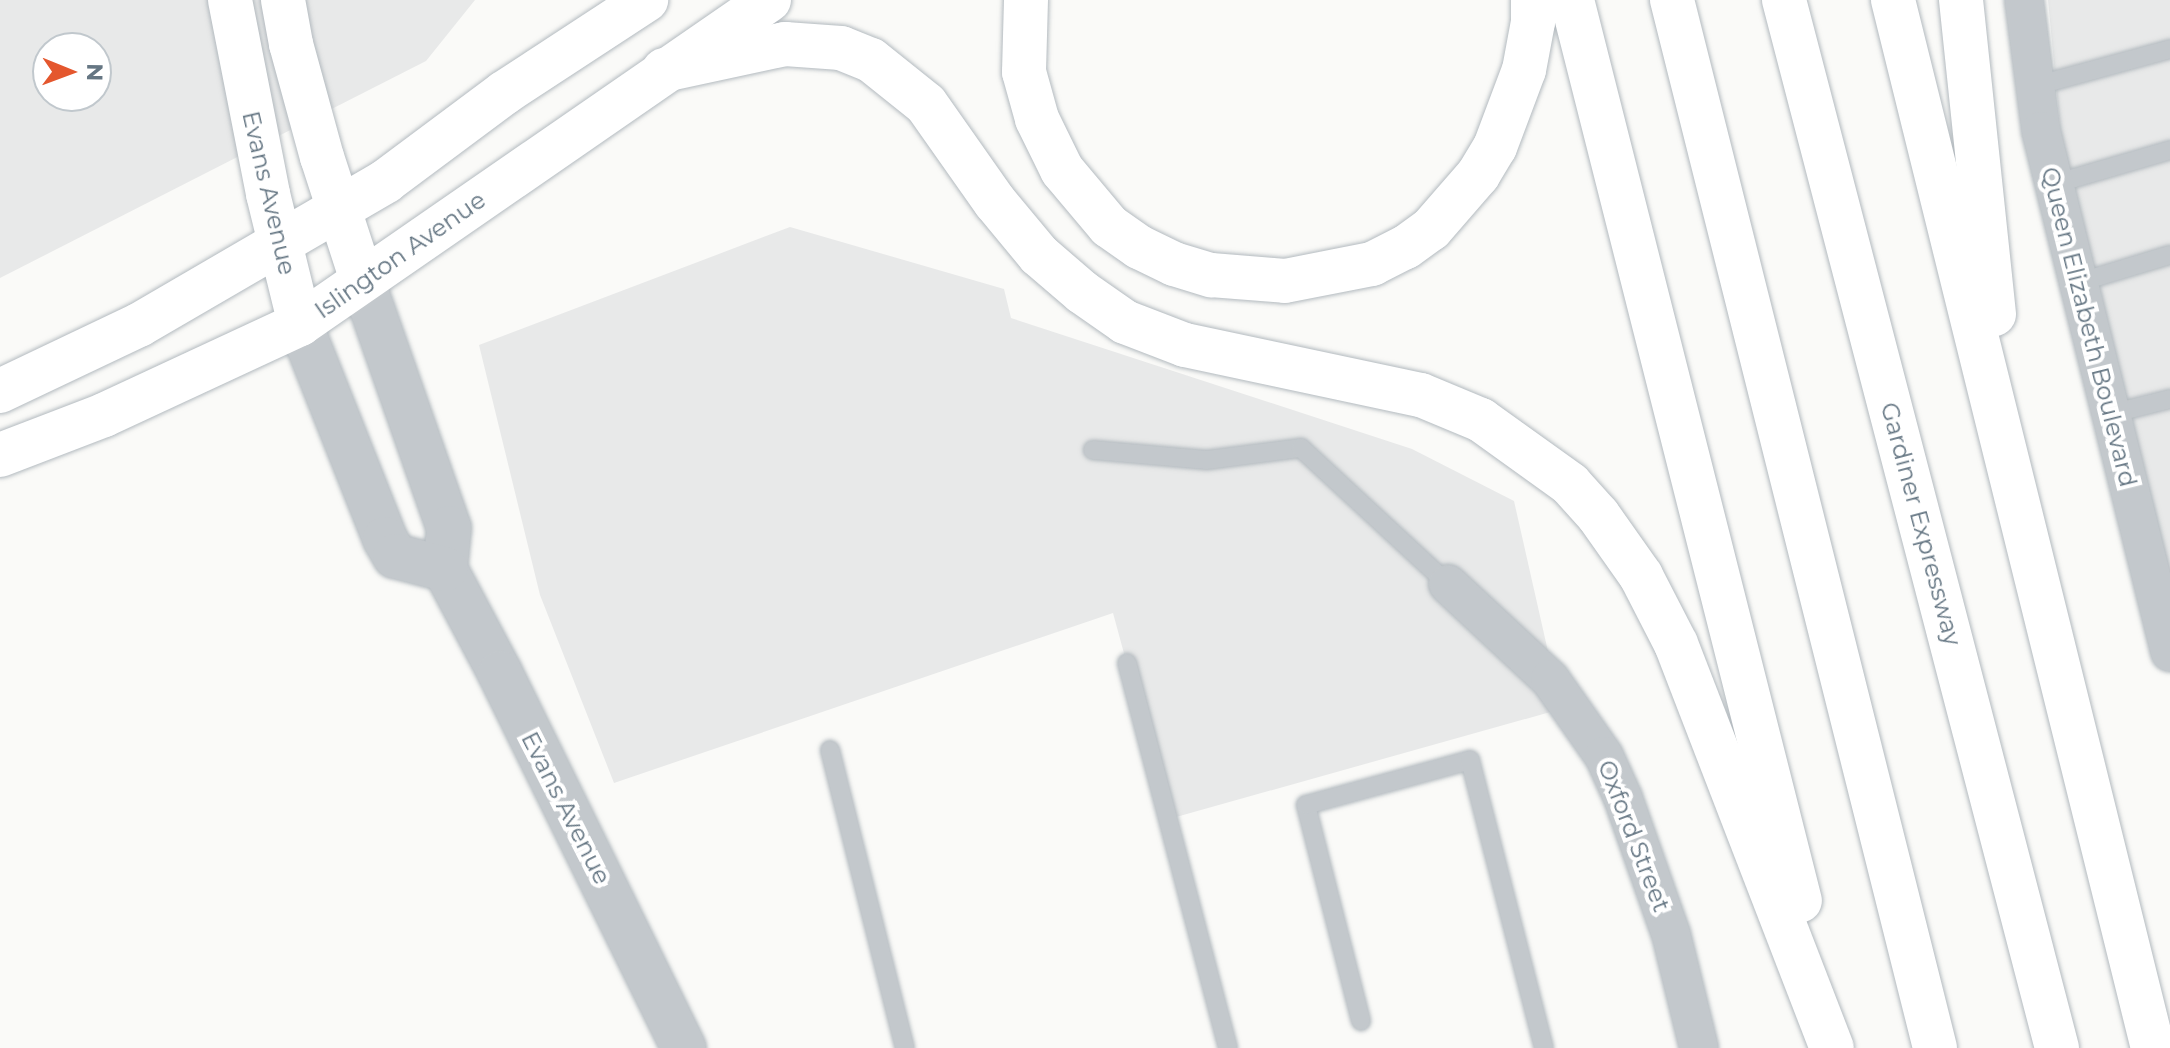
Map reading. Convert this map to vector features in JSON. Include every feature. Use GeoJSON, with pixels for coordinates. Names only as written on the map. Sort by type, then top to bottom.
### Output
{"type":"FeatureCollection","features":[{"type":"Feature","properties":{"kind":"main road","name":"Evans Avenue"},"geometry":{"type":"LineString","coordinates":[[230,0],[280,245],[300,324]]}},
{"type":"Feature","properties":{"kind":"main road"},"geometry":{"type":"LineString","coordinates":[[283,0],[291,44],[338,209],[362,280]]}},
{"type":"Feature","properties":{"kind":"main road"},"geometry":{"type":"LineString","coordinates":[[0,391],[139,325],[386,181],[504,93],[646,0]]}},
{"type":"Feature","properties":{"kind":"main road","name":"Islington Avenue"},"geometry":{"type":"LineString","coordinates":[[0,455],[104,415],[300,324],[769,0]]}},
{"type":"Feature","properties":{"kind":"main road"},"geometry":{"type":"LineString","coordinates":[[1026,0],[1024,72],[1037,119],[1062,170],[1109,226],[1139,247],[1174,264],[1211,275],[1285,281],[1372,264],[1406,247],[1431,229],[1478,175],[1495,147],[1524,70],[1533,22],[1533,0]]}},
{"type":"Feature","properties":{"kind":"main road"},"geometry":{"type":"LineString","coordinates":[[1572,0],[1704,513],[1834,1048]]}},
{"type":"Feature","properties":{"kind":"main road"},"geometry":{"type":"LineString","coordinates":[[1672,0],[1935,1048]]}},
{"type":"Feature","properties":{"kind":"main road","name":"Gardiner Expressway"},"geometry":{"type":"LineString","coordinates":[[1784,0],[2057,1048]]}},
{"type":"Feature","properties":{"kind":"main road"},"geometry":{"type":"LineString","coordinates":[[1893,0],[2153,1048]]}},
{"type":"Feature","properties":{"kind":"main road"},"geometry":{"type":"LineString","coordinates":[[1961,0],[2010,472]]}},
{"type":"Feature","properties":{"kind":"main road"},"geometry":{"type":"LineString","coordinates":[[664,70],[785,44],[816,44],[855,52],[871,60],[926,104],[995,202],[1039,255],[1082,292],[1125,322],[1185,345],[1421,395],[1481,420],[1570,484],[1598,515],[1641,576],[1676,644],[1834,1048]]}},
{"type":"Feature","properties":{"kind":"street","name":"Queen Elizabeth Boulevard"},"geometry":{"type":"LineString","coordinates":[[2024,0],[2035,86],[2054,184],[2170,652]]}},
{"type":"Feature","properties":{"kind":"street"},"geometry":{"type":"LineString","coordinates":[[362,280],[449,528],[445,569]]}},
{"type":"Feature","properties":{"kind":"street","name":"Evans Avenue"},"geometry":{"type":"LineString","coordinates":[[300,324],[385,539],[395,556],[445,569],[666,1005],[684,1048]]}},
{"type":"Feature","properties":{"kind":"street","name":"Oxford Street"},"geometry":{"type":"LineString","coordinates":[[1448,584],[1550,679],[1604,756],[1623,798],[1671,934],[1699,1048]]}},
{"type":"Feature","properties":{"kind":"lane"},"geometry":{"type":"LineString","coordinates":[[2035,86],[2170,49]]}},
{"type":"Feature","properties":{"kind":"lane"},"geometry":{"type":"LineString","coordinates":[[2054,184],[2170,150]]}},
{"type":"Feature","properties":{"kind":"lane"},"geometry":{"type":"LineString","coordinates":[[2077,283],[2170,255]]}},
{"type":"Feature","properties":{"kind":"lane"},"geometry":{"type":"LineString","coordinates":[[2110,414],[2170,399]]}},
{"type":"Feature","properties":{"kind":"lane"},"geometry":{"type":"LineString","coordinates":[[1093,450],[1207,460],[1301,448],[1448,584]]}},
{"type":"Feature","properties":{"kind":"lane"},"geometry":{"type":"LineString","coordinates":[[1127,663],[1228,1048]]}},
{"type":"Feature","properties":{"kind":"lane"},"geometry":{"type":"LineString","coordinates":[[830,750],[905,1048]]}},
{"type":"Feature","properties":{"kind":"lane"},"geometry":{"type":"LineString","coordinates":[[1361,1021],[1306,805],[1470,760],[1544,1048]]}},
{"type":"Feature","properties":{"kind":"shaded area"},"geometry":{"type":"Polygon","coordinates":[[[0,0],[475,0],[426,61],[0,278],[0,0]]]}},
{"type":"Feature","properties":{"kind":"shaded area"},"geometry":{"type":"Polygon","coordinates":[[[2048,0],[2170,0],[2170,583],[2062,147],[2048,0]]]}},
{"type":"Feature","properties":{"kind":"shaded area"},"geometry":{"type":"Polygon","coordinates":[[[790,227],[1004,289],[1011,318],[1412,449],[1514,501],[1561,709],[1169,819],[1113,613],[614,783],[540,595],[479,345],[790,227]]]}}]}
